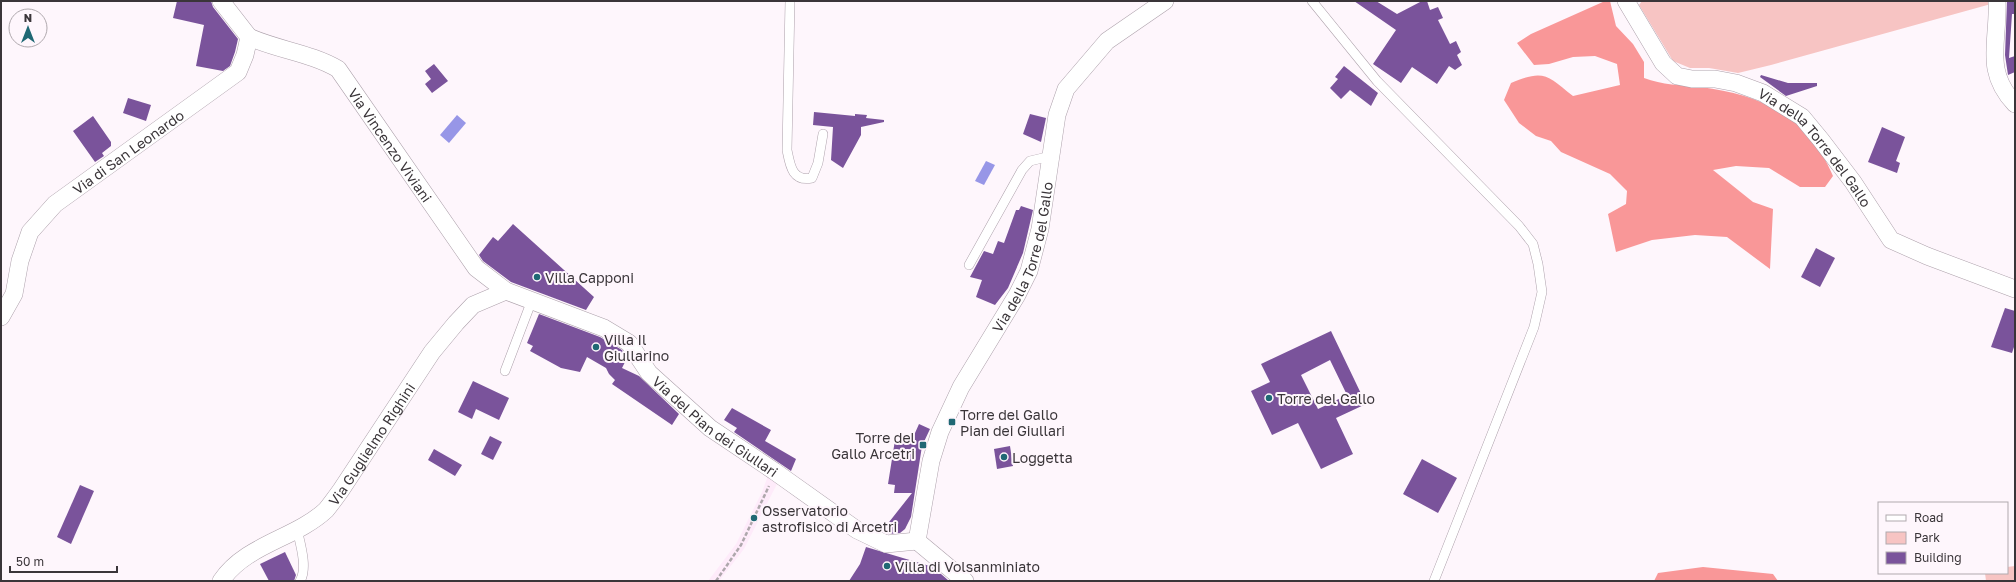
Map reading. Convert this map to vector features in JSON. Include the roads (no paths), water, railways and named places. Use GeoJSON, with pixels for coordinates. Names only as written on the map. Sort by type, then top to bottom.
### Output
{"type":"FeatureCollection","features":[{"type":"Feature","properties":{"kind":"street"},"geometry":{"type":"LineString","coordinates":[[221,1],[249,37]]}},
{"type":"Feature","properties":{"kind":"street","name":"Via della Torre del Gallo"},"geometry":{"type":"LineString","coordinates":[[916,541],[931,461],[940,432],[961,387],[1016,296],[1029,271],[1040,229],[1057,115],[1066,89],[1107,41],[1164,1]]}},
{"type":"Feature","properties":{"kind":"street","name":"Via della Torre del Gallo"},"geometry":{"type":"LineString","coordinates":[[1626,1],[1663,63],[1677,76],[1692,79],[1716,79],[1736,83],[1763,93],[1802,117],[1853,182],[1891,240],[1927,256],[2015,289]]}},
{"type":"Feature","properties":{"kind":"street"},"geometry":{"type":"LineString","coordinates":[[1997,1],[1994,54],[1996,74],[2004,93],[2015,104]]}},
{"type":"Feature","properties":{"kind":"street","name":"Via Vincenzo Viviani"},"geometry":{"type":"LineString","coordinates":[[249,37],[267,45],[326,62],[338,69],[476,268],[506,291]]}},
{"type":"Feature","properties":{"kind":"street","name":"Via di San Leonardo"},"geometry":{"type":"LineString","coordinates":[[1,316],[14,294],[20,261],[30,232],[55,204],[238,72],[245,55],[249,37]]}},
{"type":"Feature","properties":{"kind":"street","name":"Via del Pian dei Giullari"},"geometry":{"type":"LineString","coordinates":[[506,291],[604,328],[629,343],[648,373],[710,428],[857,530],[886,544],[916,541]]}},
{"type":"Feature","properties":{"kind":"street","name":"Via Guglielmo Righini"},"geometry":{"type":"LineString","coordinates":[[221,581],[230,568],[242,559],[297,529],[326,510],[341,490],[432,352],[473,305],[506,291]]}},
{"type":"Feature","properties":{"kind":"street"},"geometry":{"type":"LineString","coordinates":[[916,541],[965,581]]}},
{"type":"Feature","properties":{"kind":"lane"},"geometry":{"type":"LineString","coordinates":[[790,1],[787,150],[790,167],[795,175],[806,179],[812,178],[818,163],[823,134]]}},
{"type":"Feature","properties":{"kind":"lane"},"geometry":{"type":"LineString","coordinates":[[1312,1],[1378,81],[1519,226],[1533,244],[1538,264],[1542,292],[1534,327],[1434,581]]}},
{"type":"Feature","properties":{"kind":"lane"},"geometry":{"type":"LineString","coordinates":[[969,265],[1022,170],[1030,161],[1051,156]]}},
{"type":"Feature","properties":{"kind":"lane"},"geometry":{"type":"LineString","coordinates":[[505,371],[532,300]]}},
{"type":"Feature","properties":{"kind":"lane"},"geometry":{"type":"LineString","coordinates":[[297,529],[302,558],[302,572],[300,581]]}},
{"type":"Feature","properties":{"kind":"place","name":"Villa Capponi"},"geometry":{"type":"Point","coordinates":[537,277]}},
{"type":"Feature","properties":{"kind":"place","name":"Villa Il Giullarino"},"geometry":{"type":"Point","coordinates":[596,347]}},
{"type":"Feature","properties":{"kind":"place","name":"Torre del Gallo"},"geometry":{"type":"Point","coordinates":[1269,398]}},
{"type":"Feature","properties":{"kind":"place","name":"Torre del Gallo Pian dei Giullari"},"geometry":{"type":"Point","coordinates":[952,422]}},
{"type":"Feature","properties":{"kind":"place","name":"Torre del Gallo Arcetri"},"geometry":{"type":"Point","coordinates":[923,445]}},
{"type":"Feature","properties":{"kind":"place","name":"Loggetta"},"geometry":{"type":"Point","coordinates":[1004,457]}},
{"type":"Feature","properties":{"kind":"place","name":"Osservatorio astrofisico di Arcetri"},"geometry":{"type":"Point","coordinates":[754,518]}},
{"type":"Feature","properties":{"kind":"place","name":"Villa di Volsanminiato"},"geometry":{"type":"Point","coordinates":[887,566]}}]}
